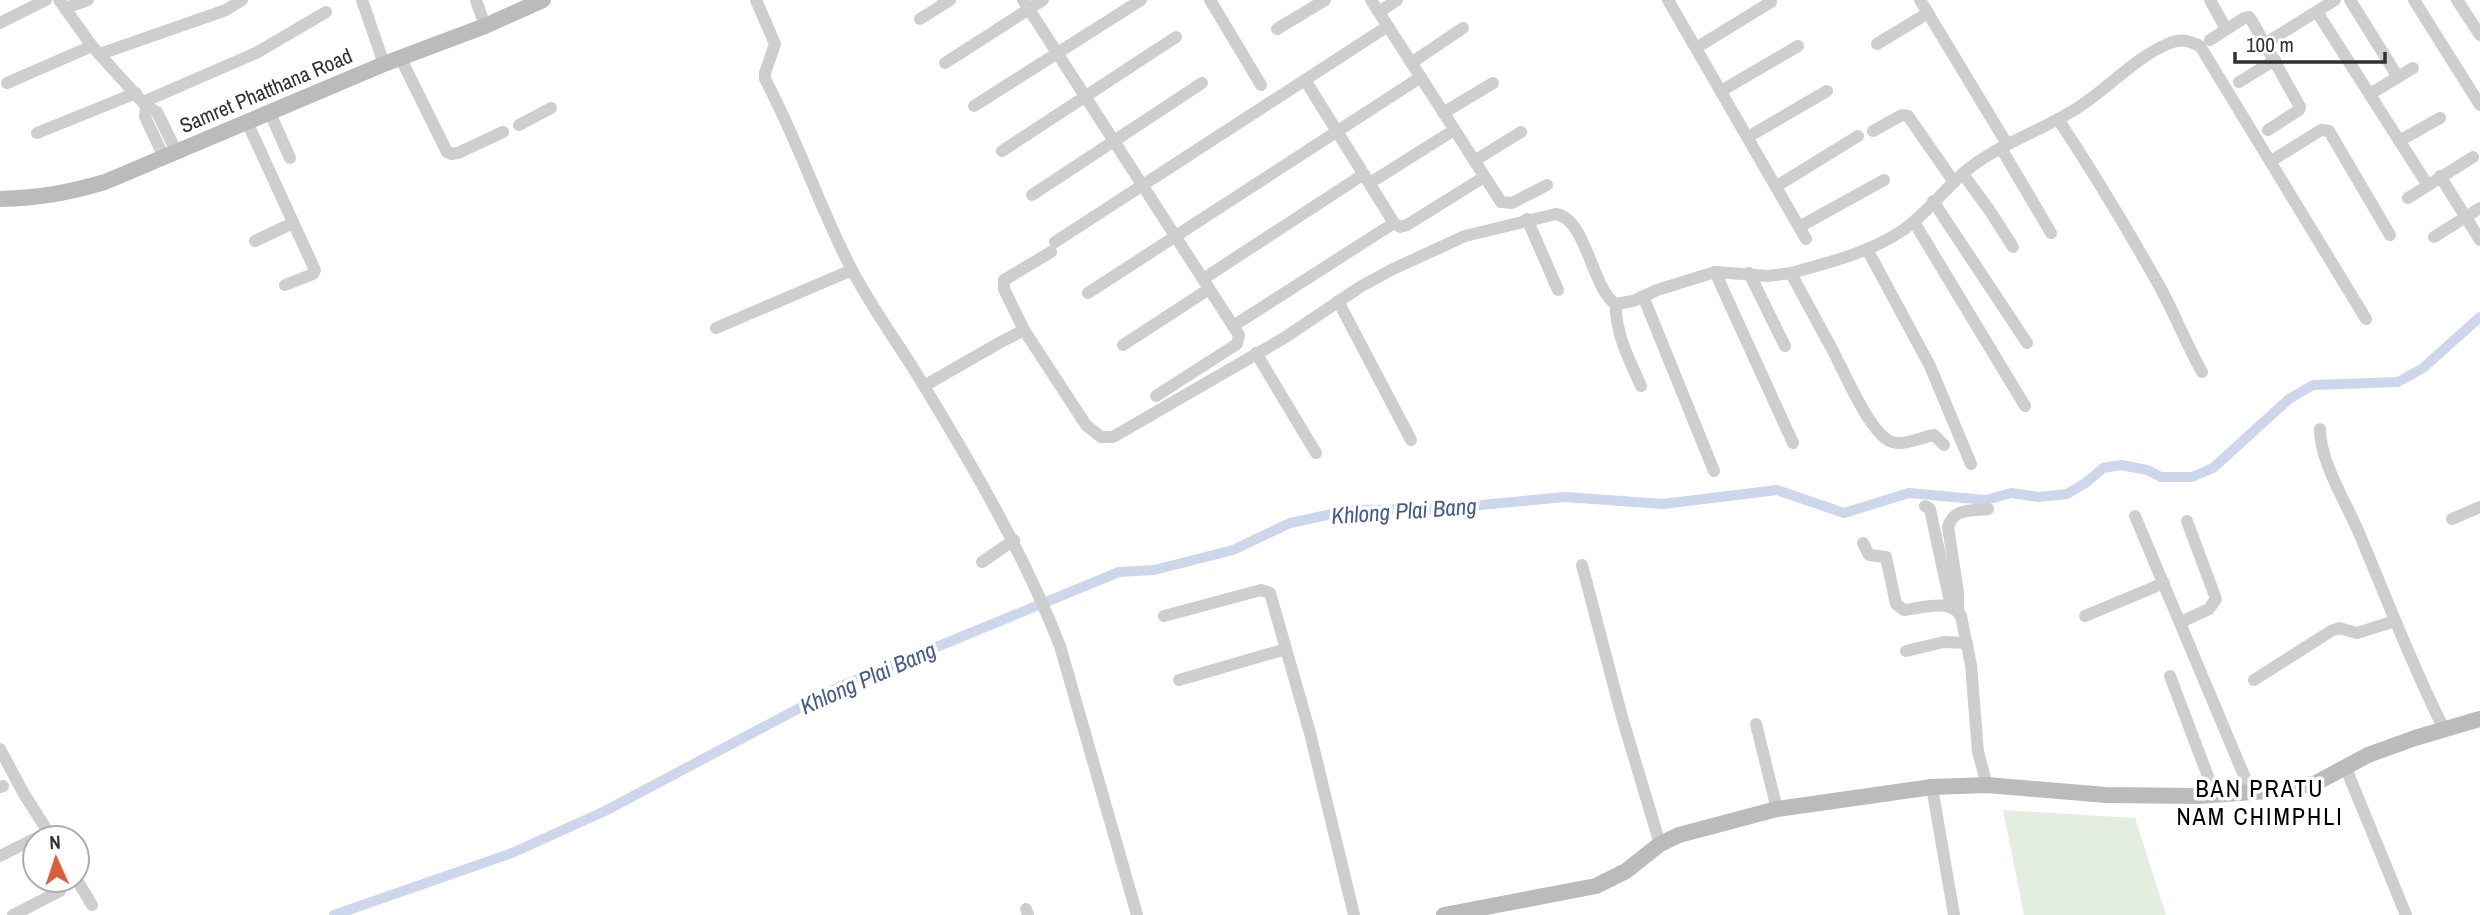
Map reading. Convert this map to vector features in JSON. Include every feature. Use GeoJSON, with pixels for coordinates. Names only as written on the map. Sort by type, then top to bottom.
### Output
{"type":"FeatureCollection","features":[{"type":"Feature","properties":{"kind":"street"},"geometry":{"type":"LineString","coordinates":[[0,23],[46,0]]}},
{"type":"Feature","properties":{"kind":"street"},"geometry":{"type":"LineString","coordinates":[[88,0],[62,4],[96,50],[142,100],[157,112],[170,154]]}},
{"type":"Feature","properties":{"kind":"street"},"geometry":{"type":"LineString","coordinates":[[7,83],[96,50],[226,10],[242,0]]}},
{"type":"Feature","properties":{"kind":"street"},"geometry":{"type":"LineString","coordinates":[[362,0],[384,64]]}},
{"type":"Feature","properties":{"kind":"street"},"geometry":{"type":"LineString","coordinates":[[475,0],[485,26]]}},
{"type":"Feature","properties":{"kind":"street","name":"Samret Phatthana Road"},"geometry":{"type":"LineString","coordinates":[[0,199],[38,198],[105,182],[543,0]]}},
{"type":"Feature","properties":{"kind":"street"},"geometry":{"type":"LineString","coordinates":[[756,0],[775,44],[765,79],[813,188],[852,270],[1014,540],[1047,613],[1060,646],[1137,915]]}},
{"type":"Feature","properties":{"kind":"street"},"geometry":{"type":"LineString","coordinates":[[920,19],[950,0]]}},
{"type":"Feature","properties":{"kind":"street"},"geometry":{"type":"LineString","coordinates":[[945,63],[1026,4],[1043,0]]}},
{"type":"Feature","properties":{"kind":"street"},"geometry":{"type":"LineString","coordinates":[[974,106],[1141,0]]}},
{"type":"Feature","properties":{"kind":"street"},"geometry":{"type":"LineString","coordinates":[[1210,0],[1261,85]]}},
{"type":"Feature","properties":{"kind":"street"},"geometry":{"type":"LineString","coordinates":[[1277,29],[1325,0]]}},
{"type":"Feature","properties":{"kind":"street"},"geometry":{"type":"LineString","coordinates":[[1397,0],[1375,6],[1501,202],[1512,203],[1547,185]]}},
{"type":"Feature","properties":{"kind":"street"},"geometry":{"type":"LineString","coordinates":[[1669,0],[1802,233],[1884,180]]}},
{"type":"Feature","properties":{"kind":"street"},"geometry":{"type":"LineString","coordinates":[[1920,0],[2004,146],[2050,233]]}},
{"type":"Feature","properties":{"kind":"street"},"geometry":{"type":"LineString","coordinates":[[2210,0],[2227,29]]}},
{"type":"Feature","properties":{"kind":"street"},"geometry":{"type":"LineString","coordinates":[[2266,43],[2334,0]]}},
{"type":"Feature","properties":{"kind":"street"},"geometry":{"type":"LineString","coordinates":[[2350,0],[2398,76]]}},
{"type":"Feature","properties":{"kind":"street"},"geometry":{"type":"LineString","coordinates":[[2414,0],[2480,105]]}},
{"type":"Feature","properties":{"kind":"street"},"geometry":{"type":"LineString","coordinates":[[2457,0],[2480,35]]}},
{"type":"Feature","properties":{"kind":"street"},"geometry":{"type":"LineString","coordinates":[[1696,48],[1771,2]]}},
{"type":"Feature","properties":{"kind":"street"},"geometry":{"type":"LineString","coordinates":[[1026,4],[1239,335],[1237,344],[1156,396]]}},
{"type":"Feature","properties":{"kind":"street"},"geometry":{"type":"LineString","coordinates":[[37,133],[142,100],[256,53],[326,12]]}},
{"type":"Feature","properties":{"kind":"street"},"geometry":{"type":"LineString","coordinates":[[2317,12],[2427,184]]}},
{"type":"Feature","properties":{"kind":"street"},"geometry":{"type":"LineString","coordinates":[[1877,44],[1928,13]]}},
{"type":"Feature","properties":{"kind":"street"},"geometry":{"type":"LineString","coordinates":[[2210,40],[2249,18],[2266,43],[2300,107],[2300,110],[2269,130]]}},
{"type":"Feature","properties":{"kind":"street"},"geometry":{"type":"LineString","coordinates":[[1388,26],[1142,185],[1004,281],[1004,289],[1024,330],[1086,425],[1101,437],[1108,438],[1124,432],[1284,338],[1360,287],[1431,250],[1465,236],[1549,214],[1564,215],[1573,225],[1606,295],[1616,304],[1620,336],[1640,386]]}},
{"type":"Feature","properties":{"kind":"street"},"geometry":{"type":"LineString","coordinates":[[1411,63],[1463,28]]}},
{"type":"Feature","properties":{"kind":"street"},"geometry":{"type":"LineString","coordinates":[[1003,151],[1176,37]]}},
{"type":"Feature","properties":{"kind":"street"},"geometry":{"type":"LineString","coordinates":[[1616,304],[1633,301],[1700,275],[1715,272],[1768,276],[1791,273],[1867,248],[1899,233],[1914,222],[1959,178],[2004,146],[2093,98],[2135,64],[2163,46],[2188,40],[2200,46],[2366,319]]}},
{"type":"Feature","properties":{"kind":"street"},"geometry":{"type":"LineString","coordinates":[[1721,91],[1798,46]]}},
{"type":"Feature","properties":{"kind":"street"},"geometry":{"type":"LineString","coordinates":[[401,59],[447,152],[458,153],[503,132]]}},
{"type":"Feature","properties":{"kind":"street"},"geometry":{"type":"LineString","coordinates":[[2239,82],[2275,60]]}},
{"type":"Feature","properties":{"kind":"street"},"geometry":{"type":"LineString","coordinates":[[2370,94],[2413,68]]}},
{"type":"Feature","properties":{"kind":"street"},"geometry":{"type":"LineString","coordinates":[[1088,293],[1421,77]]}},
{"type":"Feature","properties":{"kind":"street"},"geometry":{"type":"LineString","coordinates":[[1305,80],[1394,223],[1400,227],[1408,225],[1484,177]]}},
{"type":"Feature","properties":{"kind":"street"},"geometry":{"type":"LineString","coordinates":[[1032,195],[1202,83]]}},
{"type":"Feature","properties":{"kind":"street"},"geometry":{"type":"LineString","coordinates":[[1443,113],[1493,83]]}},
{"type":"Feature","properties":{"kind":"street"},"geometry":{"type":"LineString","coordinates":[[1748,137],[1828,91]]}},
{"type":"Feature","properties":{"kind":"street"},"geometry":{"type":"LineString","coordinates":[[519,125],[551,108]]}},
{"type":"Feature","properties":{"kind":"street"},"geometry":{"type":"LineString","coordinates":[[270,113],[290,159]]}},
{"type":"Feature","properties":{"kind":"street"},"geometry":{"type":"LineString","coordinates":[[1873,131],[1902,115],[1913,120],[1959,178],[1990,211],[2013,247]]}},
{"type":"Feature","properties":{"kind":"street"},"geometry":{"type":"LineString","coordinates":[[2399,141],[2440,118]]}},
{"type":"Feature","properties":{"kind":"street"},"geometry":{"type":"LineString","coordinates":[[2058,119],[2107,194],[2158,282],[2185,343],[2202,372]]}},
{"type":"Feature","properties":{"kind":"street"},"geometry":{"type":"LineString","coordinates":[[247,122],[315,270],[313,274],[285,285]]}},
{"type":"Feature","properties":{"kind":"street"},"geometry":{"type":"LineString","coordinates":[[1123,345],[1206,284],[1367,179],[1454,130]]}},
{"type":"Feature","properties":{"kind":"street"},"geometry":{"type":"LineString","coordinates":[[2271,162],[2321,130],[2329,131],[2390,235]]}},
{"type":"Feature","properties":{"kind":"street"},"geometry":{"type":"LineString","coordinates":[[1474,161],[1521,132]]}},
{"type":"Feature","properties":{"kind":"street"},"geometry":{"type":"LineString","coordinates":[[1777,186],[1858,136]]}},
{"type":"Feature","properties":{"kind":"street"},"geometry":{"type":"LineString","coordinates":[[2408,198],[2473,157]]}},
{"type":"Feature","properties":{"kind":"street"},"geometry":{"type":"LineString","coordinates":[[2440,176],[2480,240]]}},
{"type":"Feature","properties":{"kind":"street"},"geometry":{"type":"LineString","coordinates":[[1933,201],[2027,343]]}},
{"type":"Feature","properties":{"kind":"street"},"geometry":{"type":"LineString","coordinates":[[2434,237],[2480,208]]}},
{"type":"Feature","properties":{"kind":"street"},"geometry":{"type":"LineString","coordinates":[[1527,219],[1558,290]]}},
{"type":"Feature","properties":{"kind":"street"},"geometry":{"type":"LineString","coordinates":[[1914,222],[2025,406]]}},
{"type":"Feature","properties":{"kind":"street"},"geometry":{"type":"LineString","coordinates":[[255,241],[293,223]]}},
{"type":"Feature","properties":{"kind":"street"},"geometry":{"type":"LineString","coordinates":[[1233,326],[1394,223]]}},
{"type":"Feature","properties":{"kind":"street"},"geometry":{"type":"LineString","coordinates":[[1867,248],[1930,366],[1970,464]]}},
{"type":"Feature","properties":{"kind":"street"},"geometry":{"type":"LineString","coordinates":[[716,328],[852,270]]}},
{"type":"Feature","properties":{"kind":"street"},"geometry":{"type":"LineString","coordinates":[[1715,272],[1793,443]]}},
{"type":"Feature","properties":{"kind":"street"},"geometry":{"type":"LineString","coordinates":[[1749,273],[1785,346]]}},
{"type":"Feature","properties":{"kind":"street"},"geometry":{"type":"LineString","coordinates":[[1791,273],[1854,394],[1883,436],[1896,443],[1934,435],[1944,445]]}},
{"type":"Feature","properties":{"kind":"street"},"geometry":{"type":"LineString","coordinates":[[1643,296],[1714,471]]}},
{"type":"Feature","properties":{"kind":"street"},"geometry":{"type":"LineString","coordinates":[[1338,301],[1411,440]]}},
{"type":"Feature","properties":{"kind":"street"},"geometry":{"type":"LineString","coordinates":[[924,386],[1024,330]]}},
{"type":"Feature","properties":{"kind":"street"},"geometry":{"type":"LineString","coordinates":[[1256,353],[1316,453]]}},
{"type":"Feature","properties":{"kind":"street"},"geometry":{"type":"LineString","coordinates":[[2320,429],[2325,460],[2444,729]]}},
{"type":"Feature","properties":{"kind":"street"},"geometry":{"type":"LineString","coordinates":[[1925,506],[1930,509],[1954,609]]}},
{"type":"Feature","properties":{"kind":"street"},"geometry":{"type":"LineString","coordinates":[[2452,519],[2480,507]]}},
{"type":"Feature","properties":{"kind":"street"},"geometry":{"type":"LineString","coordinates":[[1954,609],[1958,592],[1948,527],[1950,519],[1960,512],[1987,509]]}},
{"type":"Feature","properties":{"kind":"street"},"geometry":{"type":"LineString","coordinates":[[2135,516],[2252,792]]}},
{"type":"Feature","properties":{"kind":"street"},"geometry":{"type":"LineString","coordinates":[[2181,622],[2209,609],[2216,599],[2186,521]]}},
{"type":"Feature","properties":{"kind":"street"},"geometry":{"type":"LineString","coordinates":[[982,562],[1014,540]]}},
{"type":"Feature","properties":{"kind":"street"},"geometry":{"type":"LineString","coordinates":[[1863,543],[1869,555],[1886,556],[1899,608],[1905,610],[1944,606],[1954,609],[1961,616],[1971,665],[1978,752],[1987,785]]}},
{"type":"Feature","properties":{"kind":"street"},"geometry":{"type":"LineString","coordinates":[[1582,565],[1622,718],[1660,844]]}},
{"type":"Feature","properties":{"kind":"street"},"geometry":{"type":"LineString","coordinates":[[2085,616],[2164,583]]}},
{"type":"Feature","properties":{"kind":"street"},"geometry":{"type":"LineString","coordinates":[[1164,616],[1267,590],[1273,598],[1354,915]]}},
{"type":"Feature","properties":{"kind":"street"},"geometry":{"type":"LineString","coordinates":[[2254,680],[2331,631],[2339,628],[2357,633],[2395,621]]}},
{"type":"Feature","properties":{"kind":"street"},"geometry":{"type":"LineString","coordinates":[[1906,652],[1944,642],[1967,643]]}},
{"type":"Feature","properties":{"kind":"street"},"geometry":{"type":"LineString","coordinates":[[1178,680],[1286,649]]}},
{"type":"Feature","properties":{"kind":"street"},"geometry":{"type":"LineString","coordinates":[[2169,676],[2215,795]]}},
{"type":"Feature","properties":{"kind":"street"},"geometry":{"type":"LineString","coordinates":[[1444,915],[1501,910],[1596,886],[1613,879],[1634,866],[1660,844],[1679,835],[1777,809],[1933,787],[1987,785],[2106,795],[2215,795],[2280,790],[2316,783],[2345,766],[2380,751],[2480,719]]}},
{"type":"Feature","properties":{"kind":"street"},"geometry":{"type":"LineString","coordinates":[[1756,724],[1777,809]]}},
{"type":"Feature","properties":{"kind":"street"},"geometry":{"type":"LineString","coordinates":[[0,750],[43,824]]}},
{"type":"Feature","properties":{"kind":"street"},"geometry":{"type":"LineString","coordinates":[[2345,766],[2406,915]]}},
{"type":"Feature","properties":{"kind":"street"},"geometry":{"type":"LineString","coordinates":[[1933,787],[1954,915]]}},
{"type":"Feature","properties":{"kind":"street"},"geometry":{"type":"LineString","coordinates":[[0,856],[21,846]]}},
{"type":"Feature","properties":{"kind":"street"},"geometry":{"type":"LineString","coordinates":[[13,915],[54,894]]}},
{"type":"Feature","properties":{"kind":"street"},"geometry":{"type":"LineString","coordinates":[[85,894],[92,905]]}},
{"type":"Feature","properties":{"kind":"shaded area"},"geometry":{"type":"Polygon","coordinates":[[[2003,810],[2135,818],[2166,915],[2024,915],[2003,810]]]}},
{"type":"Feature","properties":{"kind":"waterway","name":"Khlong Plai Bang"},"geometry":{"type":"LineString","coordinates":[[334,915],[512,853],[605,811],[839,687],[1119,572],[1154,570],[1233,550],[1290,523],[1350,510],[1438,509],[1565,497],[1663,504],[1777,490],[1844,513],[1909,493],[1986,500],[2011,493],[2039,497],[2067,494],[2103,468],[2121,465],[2147,470],[2161,477],[2192,477],[2213,468],[2289,399],[2313,385],[2398,382],[2423,368],[2480,317]]}},
{"type":"Feature","properties":{"kind":"district","name":"BAN PRATU NAM CHIMPHLI"},"geometry":{"type":"Point","coordinates":[2260,803]}}]}
